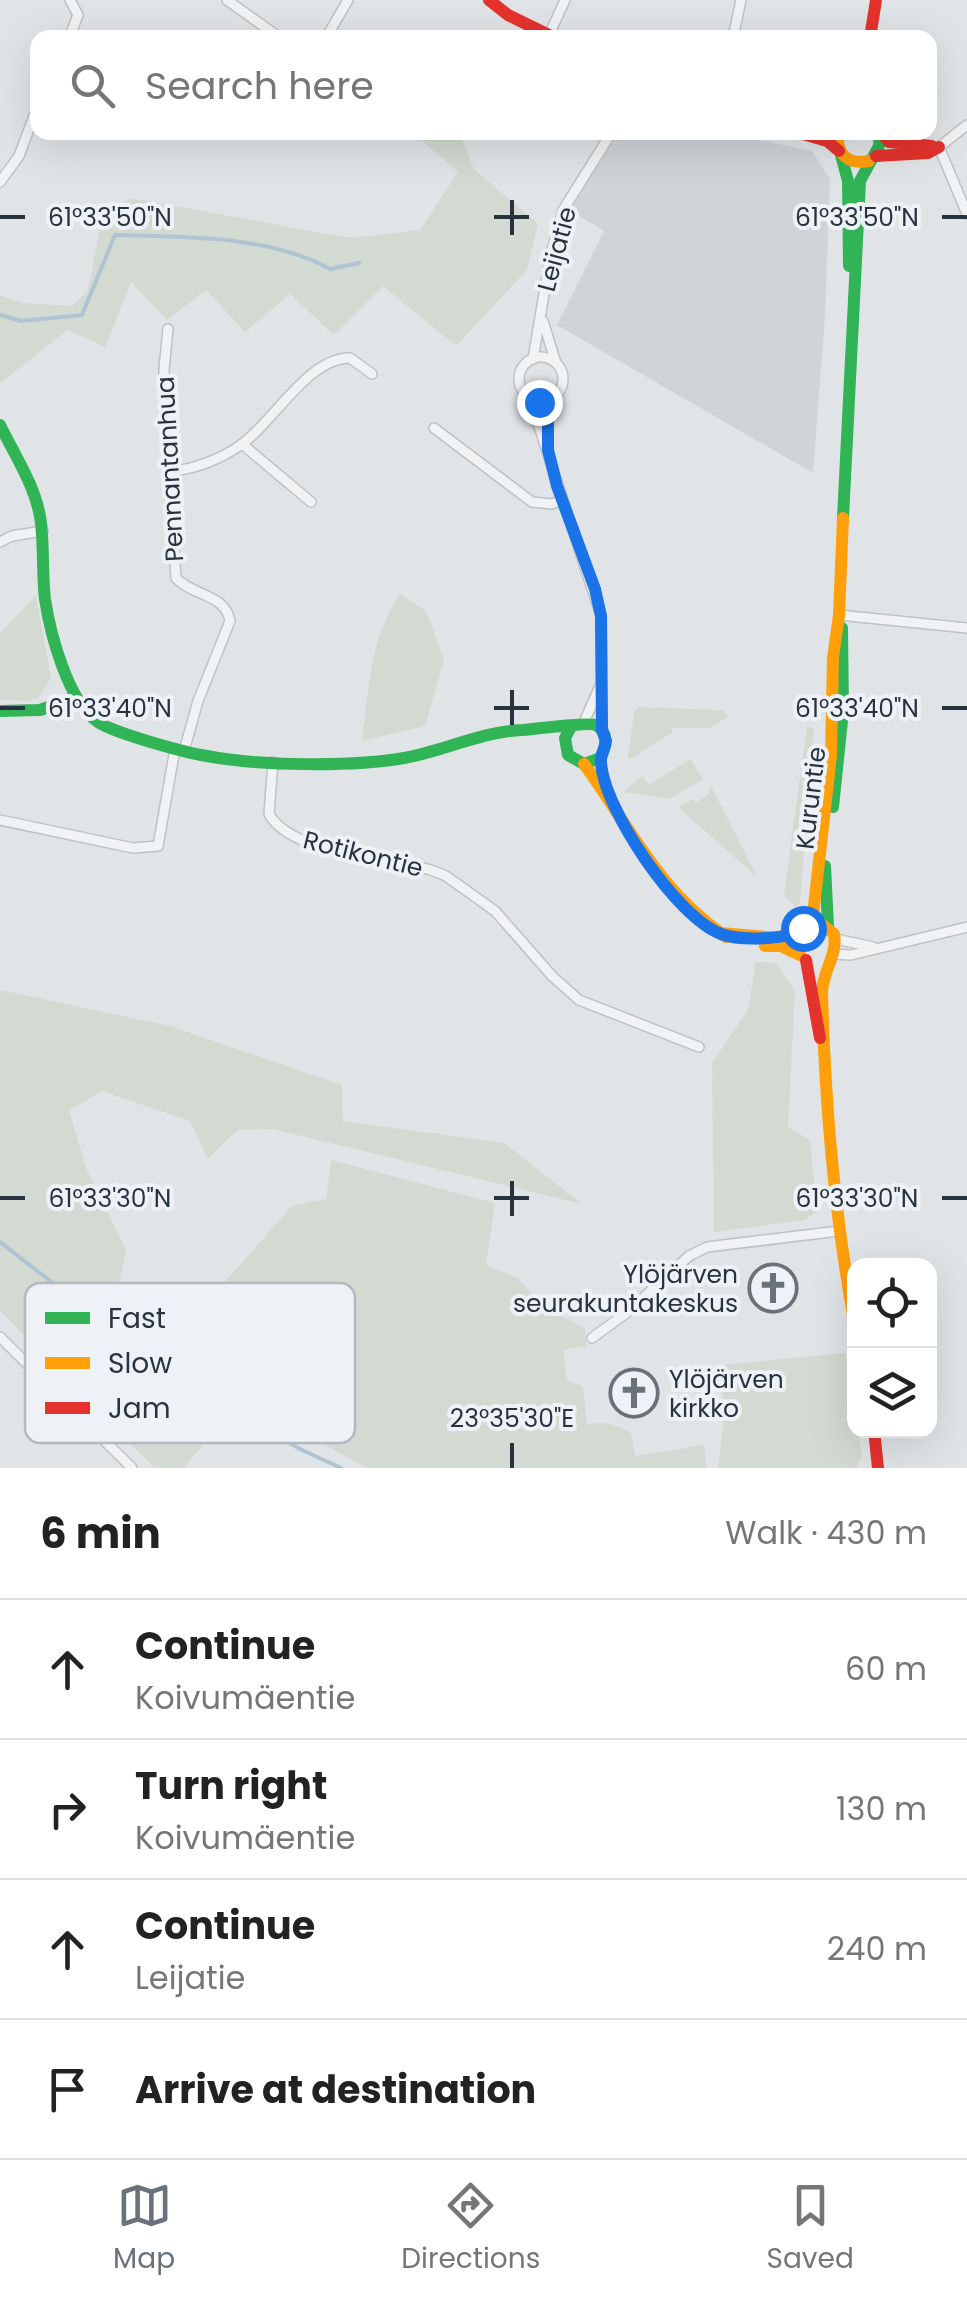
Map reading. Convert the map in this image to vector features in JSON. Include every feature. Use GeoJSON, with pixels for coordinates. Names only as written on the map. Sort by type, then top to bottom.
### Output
{"type":"FeatureCollection","features":[{"type":"Feature","properties":{"kind":"main road"},"geometry":{"type":"LineString","coordinates":[[490,0],[540,30]]}},
{"type":"Feature","properties":{"kind":"main road"},"geometry":{"type":"LineString","coordinates":[[871,30],[876,0]]}},
{"type":"Feature","properties":{"kind":"main road"},"geometry":{"type":"LineString","coordinates":[[824,140],[854,163],[928,153],[940,147]]}},
{"type":"Feature","properties":{"kind":"main road","name":"Kuruntie"},"geometry":{"type":"LineString","coordinates":[[839,140],[848,181],[851,308]]}},
{"type":"Feature","properties":{"kind":"main road","name":"Kuruntie"},"geometry":{"type":"LineString","coordinates":[[812,924],[831,754],[860,181],[881,140]]}},
{"type":"Feature","properties":{"kind":"main road"},"geometry":{"type":"LineString","coordinates":[[888,140],[940,147]]}},
{"type":"Feature","properties":{"kind":"main road"},"geometry":{"type":"LineString","coordinates":[[0,425],[30,485],[43,531],[50,631],[76,697],[98,722],[179,750],[273,762],[328,764],[404,758],[498,731],[578,724],[602,730],[606,748],[600,758],[584,764]]}},
{"type":"Feature","properties":{"kind":"main road","name":"Kuruntie"},"geometry":{"type":"LineString","coordinates":[[828,926],[825,859],[843,711],[844,656],[839,616]]}},
{"type":"Feature","properties":{"kind":"main road"},"geometry":{"type":"LineString","coordinates":[[0,711],[40,710],[76,697]]}},
{"type":"Feature","properties":{"kind":"main road"},"geometry":{"type":"LineString","coordinates":[[564,744],[578,724]]}},
{"type":"Feature","properties":{"kind":"main road"},"geometry":{"type":"LineString","coordinates":[[533,730],[564,744],[568,756],[584,764],[609,796],[657,876],[693,916],[742,945],[780,946],[817,964],[831,957]]}},
{"type":"Feature","properties":{"kind":"main road"},"geometry":{"type":"LineString","coordinates":[[600,758],[609,796]]}},
{"type":"Feature","properties":{"kind":"main road"},"geometry":{"type":"LineString","coordinates":[[720,934],[764,938],[800,932],[812,924],[828,926],[836,939],[822,985],[838,1231],[847,1281]]}},
{"type":"Feature","properties":{"kind":"main road"},"geometry":{"type":"LineString","coordinates":[[800,932],[796,944],[803,958],[826,1065]]}},
{"type":"Feature","properties":{"kind":"main road"},"geometry":{"type":"LineString","coordinates":[[875,1438],[881,1468]]}},
{"type":"Feature","properties":{"kind":"street"},"geometry":{"type":"LineString","coordinates":[[70,0],[78,15],[72,30]]}},
{"type":"Feature","properties":{"kind":"street"},"geometry":{"type":"LineString","coordinates":[[227,0],[269,30]]}},
{"type":"Feature","properties":{"kind":"street"},"geometry":{"type":"LineString","coordinates":[[331,30],[348,0]]}},
{"type":"Feature","properties":{"kind":"street"},"geometry":{"type":"LineString","coordinates":[[554,30],[565,0]]}},
{"type":"Feature","properties":{"kind":"street"},"geometry":{"type":"LineString","coordinates":[[735,30],[741,0]]}},
{"type":"Feature","properties":{"kind":"street"},"geometry":{"type":"LineString","coordinates":[[967,125],[940,147],[967,214]]}},
{"type":"Feature","properties":{"kind":"street"},"geometry":{"type":"LineString","coordinates":[[0,182],[19,156],[30,126]]}},
{"type":"Feature","properties":{"kind":"street","name":"Leijatie"},"geometry":{"type":"LineString","coordinates":[[602,730],[601,616],[595,589],[530,399],[519,384],[519,375],[532,359],[563,210],[607,140]]}},
{"type":"Feature","properties":{"kind":"street","name":"Leijatie"},"geometry":{"type":"LineString","coordinates":[[542,318],[563,379],[561,388],[548,400],[548,450]]}},
{"type":"Feature","properties":{"kind":"street","name":"Pennantanhua"},"geometry":{"type":"LineString","coordinates":[[168,329],[164,369],[176,578],[221,603],[228,610],[230,622],[179,750]]}},
{"type":"Feature","properties":{"kind":"street"},"geometry":{"type":"LineString","coordinates":[[170,471],[187,471],[242,444],[325,362],[350,358],[372,374]]}},
{"type":"Feature","properties":{"kind":"street"},"geometry":{"type":"LineString","coordinates":[[532,359],[548,358],[556,363]]}},
{"type":"Feature","properties":{"kind":"street"},"geometry":{"type":"LineString","coordinates":[[530,399],[548,400]]}},
{"type":"Feature","properties":{"kind":"street"},"geometry":{"type":"LineString","coordinates":[[434,428],[532,502],[552,504],[562,500]]}},
{"type":"Feature","properties":{"kind":"street"},"geometry":{"type":"LineString","coordinates":[[242,444],[311,502]]}},
{"type":"Feature","properties":{"kind":"street"},"geometry":{"type":"LineString","coordinates":[[0,542],[43,531]]}},
{"type":"Feature","properties":{"kind":"street"},"geometry":{"type":"LineString","coordinates":[[839,616],[967,628]]}},
{"type":"Feature","properties":{"kind":"street","name":"Leijatie"},"geometry":{"type":"LineString","coordinates":[[578,724],[602,683]]}},
{"type":"Feature","properties":{"kind":"street"},"geometry":{"type":"LineString","coordinates":[[0,820],[133,848],[158,846],[179,750]]}},
{"type":"Feature","properties":{"kind":"street","name":"Rotikontie"},"geometry":{"type":"LineString","coordinates":[[273,762],[269,814],[282,831],[317,846],[446,876],[495,911],[554,978],[579,1000],[699,1047]]}},
{"type":"Feature","properties":{"kind":"street"},"geometry":{"type":"LineString","coordinates":[[831,957],[967,927]]}},
{"type":"Feature","properties":{"kind":"street"},"geometry":{"type":"LineString","coordinates":[[836,939],[880,947]]}},
{"type":"Feature","properties":{"kind":"street"},"geometry":{"type":"LineString","coordinates":[[592,1338],[629,1311],[689,1256],[707,1247],[838,1231]]}},
{"type":"Feature","properties":{"kind":"street"},"geometry":{"type":"LineString","coordinates":[[0,1338],[25,1363]]}},
{"type":"Feature","properties":{"kind":"street"},"geometry":{"type":"LineString","coordinates":[[107,1443],[132,1468]]}},
{"type":"Feature","properties":{"kind":"shaded area"},"geometry":{"type":"Polygon","coordinates":[[[421,140],[462,140],[474,169],[538,224],[527,270],[456,346],[383,286],[334,335],[290,294],[245,332],[206,290],[167,320],[131,282],[105,347],[68,330],[0,383],[0,295],[22,303],[72,306],[88,291],[103,213],[131,198],[350,238],[420,230],[458,172],[421,140]]]}},
{"type":"Feature","properties":{"kind":"shaded area"},"geometry":{"type":"Polygon","coordinates":[[[614,140],[760,140],[812,151],[830,179],[813,473],[557,325],[604,231],[568,209],[614,140]]]}},
{"type":"Feature","properties":{"kind":"shaded area"},"geometry":{"type":"Polygon","coordinates":[[[400,594],[427,612],[444,660],[425,726],[362,741],[377,646],[400,594]]]}},
{"type":"Feature","properties":{"kind":"shaded area"},"geometry":{"type":"Polygon","coordinates":[[[36,596],[51,678],[39,697],[28,701],[0,700],[0,633],[36,596]]]}},
{"type":"Feature","properties":{"kind":"shaded area"},"geometry":{"type":"Polygon","coordinates":[[[639,707],[723,710],[728,717],[710,728],[671,728],[673,732],[631,759],[628,758],[634,712],[639,707]]]}},
{"type":"Feature","properties":{"kind":"shaded area"},"geometry":{"type":"Polygon","coordinates":[[[807,726],[814,729],[800,903],[795,907],[784,895],[807,726]]]}},
{"type":"Feature","properties":{"kind":"shaded area"},"geometry":{"type":"Polygon","coordinates":[[[690,759],[703,779],[669,799],[623,792],[642,776],[649,785],[690,759]]]}},
{"type":"Feature","properties":{"kind":"shaded area"},"geometry":{"type":"Polygon","coordinates":[[[710,784],[757,877],[678,807],[692,799],[696,803],[709,794],[710,784]]]}},
{"type":"Feature","properties":{"kind":"shaded area"},"geometry":{"type":"Polygon","coordinates":[[[756,962],[776,963],[795,991],[788,1127],[810,1140],[817,1211],[805,1220],[714,1232],[712,1063],[748,1010],[756,962]]]}},
{"type":"Feature","properties":{"kind":"shaded area"},"geometry":{"type":"Polygon","coordinates":[[[0,990],[170,1026],[342,1085],[343,1121],[504,1143],[582,1204],[273,1129],[237,1130],[208,1159],[190,1121],[102,1091],[69,1110],[86,1168],[126,1250],[119,1283],[25,1283],[25,1336],[0,1311],[0,990]]]}},
{"type":"Feature","properties":{"kind":"shaded area"},"geometry":{"type":"Polygon","coordinates":[[[331,1160],[495,1203],[486,1265],[518,1278],[538,1302],[585,1329],[586,1346],[563,1350],[567,1380],[583,1387],[587,1424],[610,1424],[631,1433],[635,1456],[704,1445],[707,1468],[367,1468],[321,1443],[355,1443],[355,1283],[224,1283],[292,1206],[326,1199],[331,1160]]]}},
{"type":"Feature","properties":{"kind":"shaded area"},"geometry":{"type":"Polygon","coordinates":[[[845,1353],[847,1438],[859,1438],[862,1456],[856,1468],[718,1468],[723,1427],[722,1365],[845,1353]]]}},
{"type":"Feature","properties":{"kind":"shaded area"},"geometry":{"type":"Polygon","coordinates":[[[130,1443],[204,1443],[184,1468],[155,1468],[130,1443]]]}},
{"type":"Feature","properties":{"kind":"waterway"},"geometry":{"type":"LineString","coordinates":[[0,315],[21,321],[82,315],[115,235],[253,244],[306,258],[330,269],[359,263]]}},
{"type":"Feature","properties":{"kind":"waterway"},"geometry":{"type":"LineString","coordinates":[[0,1242],[53,1283]]}},
{"type":"Feature","properties":{"kind":"waterway"},"geometry":{"type":"LineString","coordinates":[[290,1443],[341,1468]]}},
{"type":"Feature","properties":{"kind":"traffic: fast"},"geometry":{"type":"LineString","coordinates":[[843,518],[860,181],[879,140]]}},
{"type":"Feature","properties":{"kind":"traffic: fast"},"geometry":{"type":"LineString","coordinates":[[841,155],[848,181],[849,266]]}},
{"type":"Feature","properties":{"kind":"traffic: fast"},"geometry":{"type":"LineString","coordinates":[[0,425],[39,510],[45,599],[62,666],[78,699],[98,722],[197,754],[306,764],[404,758],[507,731],[592,724],[605,736],[600,758],[584,764],[568,755],[565,738],[571,727]]}},
{"type":"Feature","properties":{"kind":"traffic: fast"},"geometry":{"type":"LineString","coordinates":[[833,807],[843,711],[842,628]]}},
{"type":"Feature","properties":{"kind":"traffic: fast"},"geometry":{"type":"LineString","coordinates":[[0,711],[40,710],[76,697]]}},
{"type":"Feature","properties":{"kind":"traffic: fast"},"geometry":{"type":"LineString","coordinates":[[825,866],[828,926]]}},
{"type":"Feature","properties":{"kind":"traffic: slow"},"geometry":{"type":"LineString","coordinates":[[839,140],[844,156],[869,161]]}},
{"type":"Feature","properties":{"kind":"traffic: slow"},"geometry":{"type":"LineString","coordinates":[[812,924],[831,755],[843,518]]}},
{"type":"Feature","properties":{"kind":"traffic: slow"},"geometry":{"type":"LineString","coordinates":[[584,764],[663,879],[726,937]]}},
{"type":"Feature","properties":{"kind":"traffic: slow"},"geometry":{"type":"LineString","coordinates":[[720,933],[777,938],[820,923],[834,934],[822,993],[825,1075],[847,1279]]}},
{"type":"Feature","properties":{"kind":"traffic: slow"},"geometry":{"type":"LineString","coordinates":[[765,946],[781,946],[800,955]]}},
{"type":"Feature","properties":{"kind":"traffic: jam"},"geometry":{"type":"LineString","coordinates":[[489,0],[508,15],[539,30]]}},
{"type":"Feature","properties":{"kind":"traffic: jam"},"geometry":{"type":"LineString","coordinates":[[871,30],[876,0]]}},
{"type":"Feature","properties":{"kind":"traffic: jam"},"geometry":{"type":"LineString","coordinates":[[824,140],[839,151]]}},
{"type":"Feature","properties":{"kind":"traffic: jam"},"geometry":{"type":"LineString","coordinates":[[887,140],[932,146]]}},
{"type":"Feature","properties":{"kind":"traffic: jam"},"geometry":{"type":"LineString","coordinates":[[876,156],[928,153],[939,147]]}},
{"type":"Feature","properties":{"kind":"traffic: jam"},"geometry":{"type":"LineString","coordinates":[[806,960],[820,1038]]}},
{"type":"Feature","properties":{"kind":"traffic: jam"},"geometry":{"type":"LineString","coordinates":[[875,1438],[878,1468]]}},
{"type":"Feature","properties":{"kind":"place","name":"Ylöjärven seurakuntakeskus"},"geometry":{"type":"Point","coordinates":[773,1288]}},
{"type":"Feature","properties":{"kind":"place","name":"Ylöjärven kirkko"},"geometry":{"type":"Point","coordinates":[634,1393]}},
{"type":"Feature","properties":{"kind":"route"},"geometry":{"type":"LineString","coordinates":[[539,402],[548,400],[548,450],[601,616],[602,730],[606,748],[600,758],[609,796],[638,849],[693,916],[720,934],[747,938],[778,937],[803,928]]}}]}
